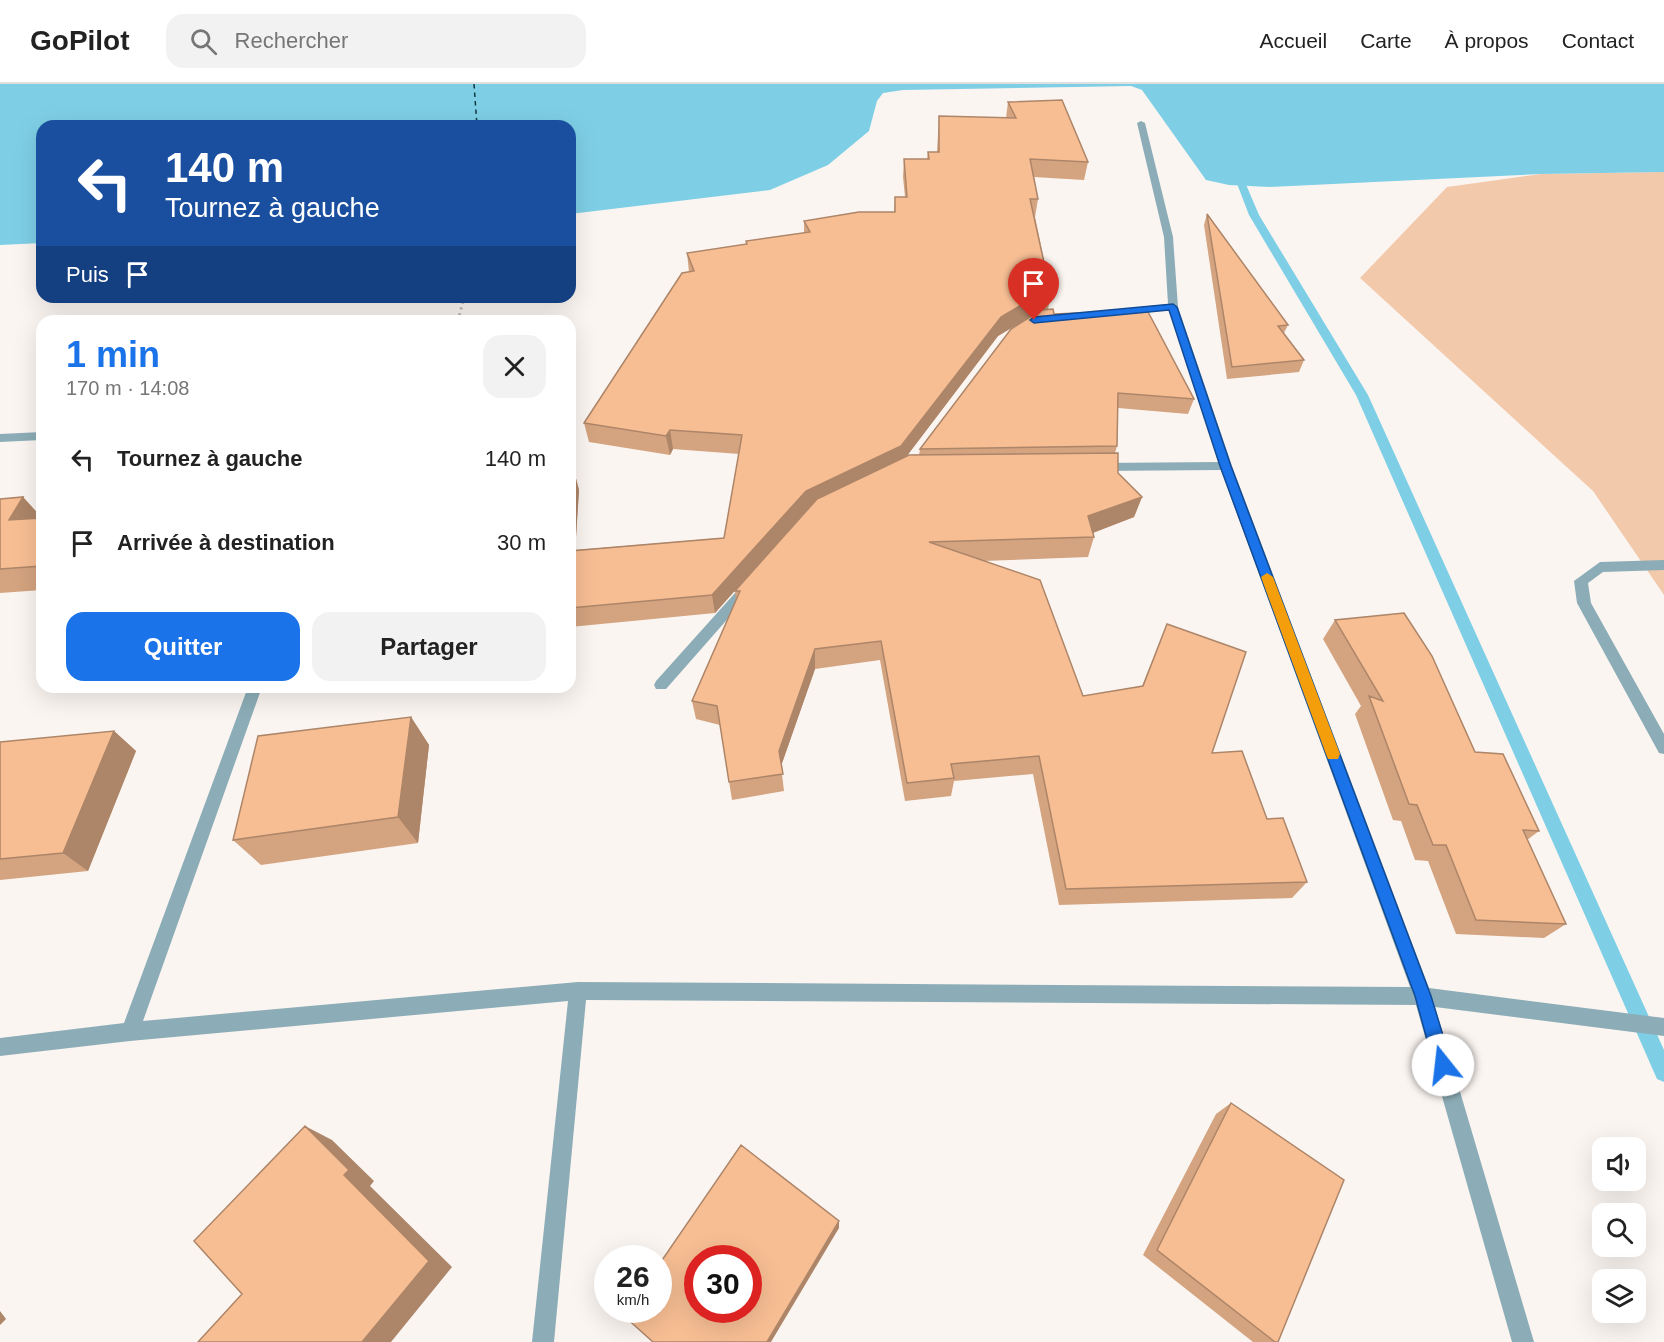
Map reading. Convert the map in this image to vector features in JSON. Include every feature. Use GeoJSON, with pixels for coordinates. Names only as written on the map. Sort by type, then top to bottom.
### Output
{"type":"FeatureCollection","features":[{"type":"Feature","properties":{"kind":"street"},"geometry":{"type":"LineString","coordinates":[[1141,123],[1169,230],[1174,280],[1173,307],[1226,466],[1423,996],[1523,1342]]}},
{"type":"Feature","properties":{"kind":"street"},"geometry":{"type":"LineString","coordinates":[[1104,314],[1173,307]]}},
{"type":"Feature","properties":{"kind":"street"},"geometry":{"type":"LineString","coordinates":[[0,438],[36,436]]}},
{"type":"Feature","properties":{"kind":"street"},"geometry":{"type":"LineString","coordinates":[[1083,468],[1226,466]]}},
{"type":"Feature","properties":{"kind":"street"},"geometry":{"type":"LineString","coordinates":[[1664,565],[1600,567],[1581,581],[1584,603],[1664,748]]}},
{"type":"Feature","properties":{"kind":"street"},"geometry":{"type":"LineString","coordinates":[[661,685],[757,578]]}},
{"type":"Feature","properties":{"kind":"street"},"geometry":{"type":"LineString","coordinates":[[130,1032],[253,693]]}},
{"type":"Feature","properties":{"kind":"street"},"geometry":{"type":"LineString","coordinates":[[543,1342],[578,991]]}},
{"type":"Feature","properties":{"kind":"street"},"geometry":{"type":"LineString","coordinates":[[0,1047],[130,1032],[578,991],[1423,996],[1664,1027]]}},
{"type":"Feature","properties":{"kind":"shaded area"},"geometry":{"type":"Polygon","coordinates":[[[1664,172],[1664,595],[1593,491],[1360,278],[1447,187],[1541,174],[1664,172]]]}},
{"type":"Feature","properties":{"kind":"water"},"geometry":{"type":"Polygon","coordinates":[[[0,84],[1664,84],[1664,172],[1541,174],[1269,187],[1229,185],[1206,180],[1142,90],[1131,86],[903,90],[883,93],[877,101],[869,131],[828,165],[770,190],[576,213],[576,120],[36,120],[36,243],[0,245],[0,84]]]}},
{"type":"Feature","properties":{"kind":"building"},"geometry":{"type":"Polygon","coordinates":[[[1062,100],[1088,162],[1030,159],[1038,199],[1030,199],[1051,294],[1036,296],[1001,317],[901,446],[806,491],[712,595],[576,607],[576,550],[724,538],[742,435],[670,430],[666,436],[584,423],[682,273],[694,271],[687,253],[747,244],[746,241],[810,232],[804,221],[859,212],[895,212],[895,197],[907,197],[904,159],[929,159],[928,152],[939,152],[939,116],[1016,118],[1008,102],[1062,100]]]}},
{"type":"Feature","properties":{"kind":"building"},"geometry":{"type":"Polygon","coordinates":[[[1207,214],[1288,325],[1278,326],[1304,360],[1232,367],[1207,214]]]}},
{"type":"Feature","properties":{"kind":"building"},"geometry":{"type":"Polygon","coordinates":[[[1053,309],[1054,314],[1147,310],[1194,399],[1118,393],[1117,446],[920,449],[1011,329],[1041,310],[1053,309]]]}},
{"type":"Feature","properties":{"kind":"building"},"geometry":{"type":"Polygon","coordinates":[[[1118,453],[1118,473],[1142,497],[1088,516],[1094,537],[929,542],[1040,580],[1083,696],[1143,686],[1167,624],[1246,652],[1212,753],[1242,751],[1267,819],[1283,818],[1307,882],[1066,889],[1039,756],[951,764],[954,778],[907,783],[881,641],[815,649],[779,751],[783,774],[729,782],[717,706],[692,701],[740,591],[735,591],[817,499],[909,455],[1118,453]]]}},
{"type":"Feature","properties":{"kind":"building"},"geometry":{"type":"Polygon","coordinates":[[[23,497],[9,520],[36,518],[36,566],[0,569],[0,499],[23,497]]]}},
{"type":"Feature","properties":{"kind":"building"},"geometry":{"type":"Polygon","coordinates":[[[1404,613],[1432,656],[1475,752],[1503,754],[1539,831],[1523,830],[1566,924],[1476,920],[1446,845],[1433,845],[1417,805],[1409,804],[1369,696],[1383,701],[1335,620],[1404,613]]]}},
{"type":"Feature","properties":{"kind":"building"},"geometry":{"type":"Polygon","coordinates":[[[411,717],[398,817],[233,840],[258,736],[411,717]]]}},
{"type":"Feature","properties":{"kind":"building"},"geometry":{"type":"Polygon","coordinates":[[[114,731],[63,853],[0,859],[0,742],[114,731]]]}},
{"type":"Feature","properties":{"kind":"building"},"geometry":{"type":"Polygon","coordinates":[[[1231,1103],[1344,1180],[1278,1342],[1275,1342],[1157,1250],[1231,1103]]]}},
{"type":"Feature","properties":{"kind":"building"},"geometry":{"type":"Polygon","coordinates":[[[305,1126],[349,1170],[344,1175],[429,1261],[362,1342],[198,1342],[242,1294],[194,1241],[305,1126]]]}},
{"type":"Feature","properties":{"kind":"building"},"geometry":{"type":"Polygon","coordinates":[[[741,1145],[839,1221],[767,1342],[653,1342],[632,1323],[672,1323],[672,1246],[741,1145]]]}},
{"type":"Feature","properties":{"kind":"waterway"},"geometry":{"type":"LineString","coordinates":[[1235,168],[1254,215],[1362,395],[1664,1072]]}},
{"type":"Feature","properties":{"kind":"ferry route"},"geometry":{"type":"LineString","coordinates":[[474,84],[477,120]]}},
{"type":"Feature","properties":{"kind":"slow traffic"},"geometry":{"type":"LineString","coordinates":[[1267,577],[1333,754]]}},
{"type":"Feature","properties":{"kind":"route"},"geometry":{"type":"LineString","coordinates":[[1034,320],[1173,307],[1226,466],[1423,996],[1443,1065]]}}]}
